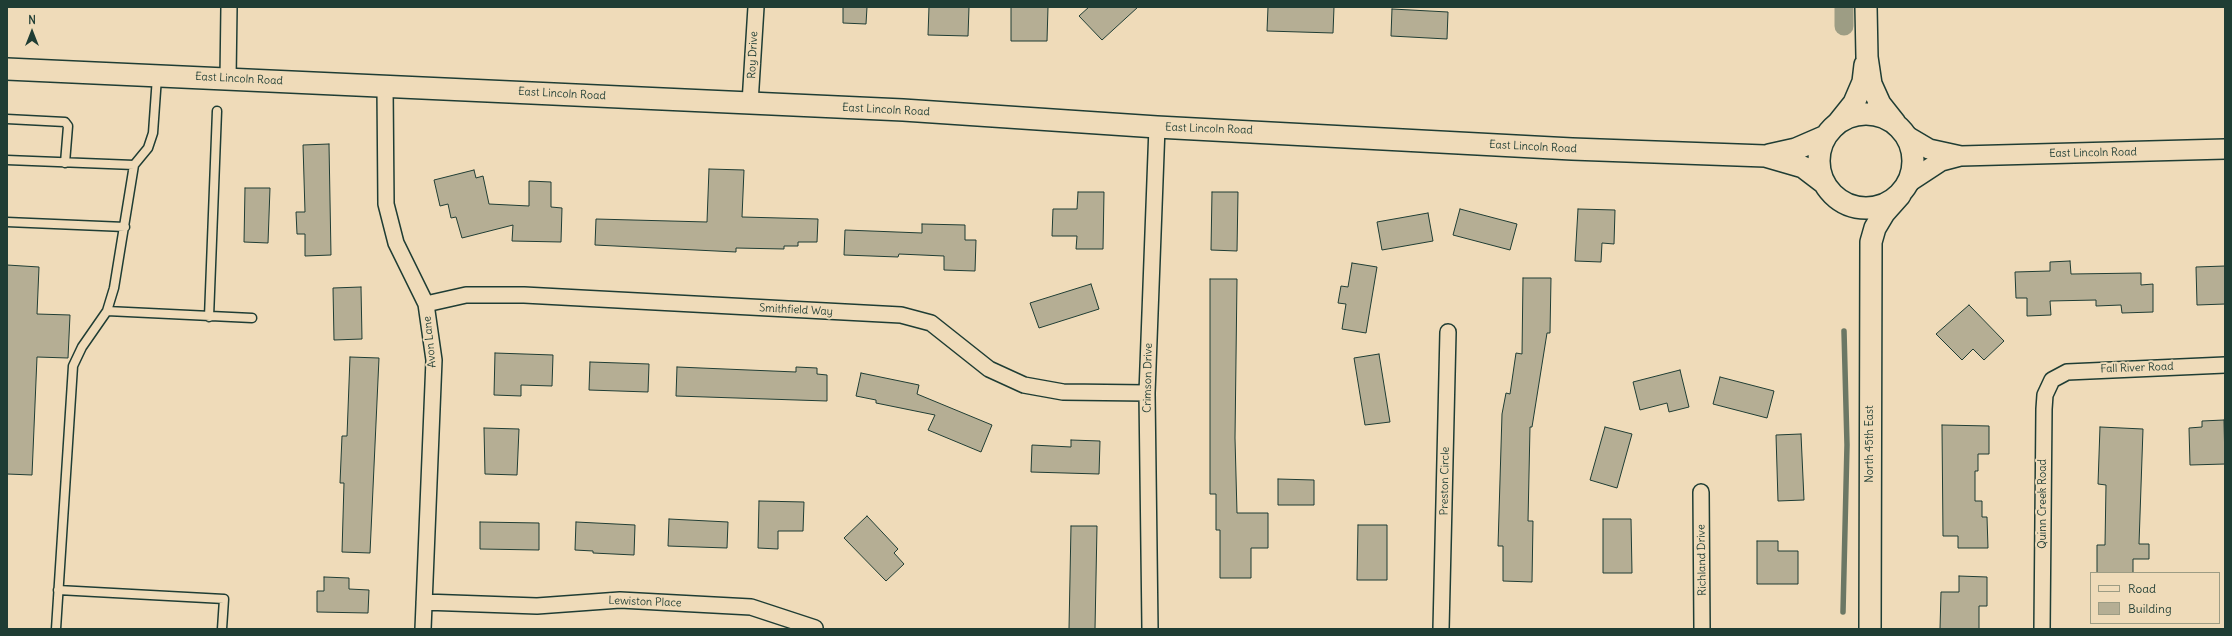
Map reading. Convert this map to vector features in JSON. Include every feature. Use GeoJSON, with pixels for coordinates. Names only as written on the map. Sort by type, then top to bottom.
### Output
{"type":"FeatureCollection","features":[{"type":"Feature","properties":{"kind":"main road"},"geometry":{"type":"LineString","coordinates":[[1866,7],[1867,57],[1870,84],[1880,104],[1901,130],[1913,151],[1914,166],[1905,188],[1888,204],[1873,208],[1858,208],[1843,202],[1832,194],[1824,183],[1820,172],[1819,160],[1832,130],[1854,103],[1863,82],[1867,57]]}},
{"type":"Feature","properties":{"kind":"main road","name":"East Lincoln Road"},"geometry":{"type":"LineString","coordinates":[[7,69],[903,110],[1157,127],[1572,149],[1765,156],[1803,167],[1824,183]]}},
{"type":"Feature","properties":{"kind":"main road"},"geometry":{"type":"LineString","coordinates":[[1832,130],[1851,116],[1867,114],[1882,116],[1901,130]]}},
{"type":"Feature","properties":{"kind":"main road","name":"East Lincoln Road"},"geometry":{"type":"LineString","coordinates":[[1765,156],[1796,149],[1832,130]]}},
{"type":"Feature","properties":{"kind":"main road","name":"North 45th East"},"geometry":{"type":"LineString","coordinates":[[1870,629],[1871,242],[1875,228],[1905,188]]}},
{"type":"Feature","properties":{"kind":"main road","name":"North 45th East"},"geometry":{"type":"LineString","coordinates":[[1843,202],[1854,214],[1861,228],[1870,259]]}},
{"type":"Feature","properties":{"kind":"street"},"geometry":{"type":"LineString","coordinates":[[228,79],[229,7]]}},
{"type":"Feature","properties":{"kind":"street","name":"Roy Drive"},"geometry":{"type":"LineString","coordinates":[[750,103],[756,7]]}},
{"type":"Feature","properties":{"kind":"street","name":"Avon Lane"},"geometry":{"type":"LineString","coordinates":[[385,87],[386,204],[396,243],[426,304],[434,360],[423,629]]}},
{"type":"Feature","properties":{"kind":"street","name":"Crimson Drive"},"geometry":{"type":"LineString","coordinates":[[1150,629],[1147,393],[1157,127]]}},
{"type":"Feature","properties":{"kind":"street","name":"East Lincoln Road"},"geometry":{"type":"LineString","coordinates":[[1901,130],[1929,149],[1961,156]]}},
{"type":"Feature","properties":{"kind":"street","name":"East Lincoln Road"},"geometry":{"type":"LineString","coordinates":[[1905,188],[1941,161],[1961,156],[2225,150]]}},
{"type":"Feature","properties":{"kind":"street","name":"Smithfield Way"},"geometry":{"type":"LineString","coordinates":[[426,304],[466,295],[524,295],[901,315],[931,323],[989,369],[1024,385],[1063,392],[1147,393]]}},
{"type":"Feature","properties":{"kind":"street","name":"Preston Circle"},"geometry":{"type":"LineString","coordinates":[[1442,629],[1448,332]]}},
{"type":"Feature","properties":{"kind":"street","name":"Fall River Road"},"geometry":{"type":"LineString","coordinates":[[2052,380],[2067,372],[2225,365]]}},
{"type":"Feature","properties":{"kind":"street","name":"Quinn Creek Road"},"geometry":{"type":"LineString","coordinates":[[2042,629],[2044,409],[2045,395],[2052,380]]}},
{"type":"Feature","properties":{"kind":"street","name":"Richland Drive"},"geometry":{"type":"LineString","coordinates":[[1701,492],[1702,629]]}},
{"type":"Feature","properties":{"kind":"street","name":"Lewiston Place"},"geometry":{"type":"LineString","coordinates":[[424,602],[538,606],[620,600],[751,607],[815,628]]}},
{"type":"Feature","properties":{"kind":"lane"},"geometry":{"type":"LineString","coordinates":[[56,629],[73,366],[82,347],[107,311],[114,288],[125,228],[134,165],[148,148],[153,133],[157,76]]}},
{"type":"Feature","properties":{"kind":"lane"},"geometry":{"type":"LineString","coordinates":[[209,317],[217,111]]}},
{"type":"Feature","properties":{"kind":"lane"},"geometry":{"type":"LineString","coordinates":[[7,119],[65,122],[68,126],[65,163]]}},
{"type":"Feature","properties":{"kind":"lane"},"geometry":{"type":"LineString","coordinates":[[7,160],[134,165]]}},
{"type":"Feature","properties":{"kind":"lane"},"geometry":{"type":"LineString","coordinates":[[7,222],[125,228]]}},
{"type":"Feature","properties":{"kind":"lane"},"geometry":{"type":"LineString","coordinates":[[107,311],[252,318]]}},
{"type":"Feature","properties":{"kind":"lane"},"geometry":{"type":"LineString","coordinates":[[58,590],[224,599],[222,629]]}},
{"type":"Feature","properties":{"kind":"building"},"geometry":{"type":"Polygon","coordinates":[[[843,7],[867,7],[866,24],[843,23],[843,7]]]}},
{"type":"Feature","properties":{"kind":"building"},"geometry":{"type":"Polygon","coordinates":[[[929,7],[969,7],[968,36],[928,35],[929,7]]]}},
{"type":"Feature","properties":{"kind":"building"},"geometry":{"type":"Polygon","coordinates":[[[1011,7],[1048,7],[1047,41],[1011,41],[1011,7]]]}},
{"type":"Feature","properties":{"kind":"building"},"geometry":{"type":"Polygon","coordinates":[[[1089,7],[1138,7],[1102,40],[1079,16],[1089,7]]]}},
{"type":"Feature","properties":{"kind":"building"},"geometry":{"type":"Polygon","coordinates":[[[1268,7],[1334,7],[1333,33],[1267,31],[1268,7]]]}},
{"type":"Feature","properties":{"kind":"building"},"geometry":{"type":"Polygon","coordinates":[[[1392,9],[1448,12],[1447,39],[1391,36],[1392,9]]]}},
{"type":"Feature","properties":{"kind":"building"},"geometry":{"type":"Polygon","coordinates":[[[329,144],[331,255],[305,256],[305,234],[297,234],[296,212],[305,212],[303,145],[329,144]]]}},
{"type":"Feature","properties":{"kind":"building"},"geometry":{"type":"Polygon","coordinates":[[[709,169],[744,170],[742,217],[818,219],[817,242],[798,242],[798,246],[784,246],[784,249],[736,248],[736,252],[595,245],[596,219],[707,222],[709,169]]]}},
{"type":"Feature","properties":{"kind":"building"},"geometry":{"type":"Polygon","coordinates":[[[474,170],[476,178],[483,176],[489,204],[529,206],[529,181],[551,182],[551,207],[562,208],[561,242],[512,241],[513,225],[462,238],[456,217],[451,218],[448,204],[440,206],[434,180],[474,170]]]}},
{"type":"Feature","properties":{"kind":"building"},"geometry":{"type":"Polygon","coordinates":[[[245,188],[270,188],[268,243],[244,242],[245,188]]]}},
{"type":"Feature","properties":{"kind":"building"},"geometry":{"type":"Polygon","coordinates":[[[1078,192],[1104,192],[1103,249],[1076,249],[1077,236],[1052,236],[1053,209],[1077,209],[1078,192]]]}},
{"type":"Feature","properties":{"kind":"building"},"geometry":{"type":"Polygon","coordinates":[[[1212,192],[1238,192],[1237,251],[1211,250],[1212,192]]]}},
{"type":"Feature","properties":{"kind":"building"},"geometry":{"type":"Polygon","coordinates":[[[1460,209],[1517,224],[1510,250],[1453,235],[1460,209]]]}},
{"type":"Feature","properties":{"kind":"building"},"geometry":{"type":"Polygon","coordinates":[[[1578,209],[1615,210],[1614,244],[1602,243],[1601,262],[1575,261],[1578,209]]]}},
{"type":"Feature","properties":{"kind":"building"},"geometry":{"type":"Polygon","coordinates":[[[1428,213],[1433,241],[1382,250],[1377,222],[1428,213]]]}},
{"type":"Feature","properties":{"kind":"building"},"geometry":{"type":"Polygon","coordinates":[[[922,224],[965,225],[965,240],[976,240],[975,271],[944,270],[944,256],[899,254],[898,257],[844,255],[845,230],[922,233],[922,224]]]}},
{"type":"Feature","properties":{"kind":"building"},"geometry":{"type":"Polygon","coordinates":[[[2070,261],[2071,274],[2141,273],[2141,285],[2153,284],[2153,312],[2122,313],[2121,305],[2096,306],[2096,300],[2050,301],[2051,315],[2027,316],[2027,298],[2016,298],[2015,272],[2050,271],[2050,262],[2070,261]]]}},
{"type":"Feature","properties":{"kind":"building"},"geometry":{"type":"Polygon","coordinates":[[[1352,263],[1377,267],[1366,333],[1342,329],[1346,304],[1338,303],[1341,286],[1348,287],[1352,263]]]}},
{"type":"Feature","properties":{"kind":"building"},"geometry":{"type":"Polygon","coordinates":[[[7,265],[39,267],[37,314],[70,315],[68,358],[37,357],[32,475],[7,474],[7,265]]]}},
{"type":"Feature","properties":{"kind":"building"},"geometry":{"type":"Polygon","coordinates":[[[2225,266],[2225,304],[2197,305],[2196,267],[2225,266]]]}},
{"type":"Feature","properties":{"kind":"building"},"geometry":{"type":"Polygon","coordinates":[[[1523,278],[1551,278],[1550,333],[1547,333],[1532,427],[1530,427],[1528,521],[1533,521],[1532,582],[1503,581],[1503,546],[1498,546],[1502,414],[1506,393],[1510,394],[1516,353],[1522,354],[1523,278]]]}},
{"type":"Feature","properties":{"kind":"building"},"geometry":{"type":"Polygon","coordinates":[[[1210,279],[1237,279],[1235,438],[1237,513],[1268,513],[1268,548],[1251,548],[1251,578],[1220,578],[1220,530],[1216,530],[1216,494],[1210,494],[1210,279]]]}},
{"type":"Feature","properties":{"kind":"building"},"geometry":{"type":"Polygon","coordinates":[[[1091,284],[1099,309],[1039,328],[1030,303],[1091,284]]]}},
{"type":"Feature","properties":{"kind":"building"},"geometry":{"type":"Polygon","coordinates":[[[361,287],[362,339],[334,340],[333,288],[361,287]]]}},
{"type":"Feature","properties":{"kind":"building"},"geometry":{"type":"Polygon","coordinates":[[[1969,305],[2004,341],[1984,360],[1973,349],[1962,360],[1936,334],[1969,305]]]}},
{"type":"Feature","properties":{"kind":"building"},"geometry":{"type":"Polygon","coordinates":[[[495,353],[553,355],[552,386],[521,385],[521,396],[494,395],[495,353]]]}},
{"type":"Feature","properties":{"kind":"building"},"geometry":{"type":"Polygon","coordinates":[[[1379,354],[1390,422],[1365,425],[1354,358],[1379,354]]]}},
{"type":"Feature","properties":{"kind":"building"},"geometry":{"type":"Polygon","coordinates":[[[350,357],[379,358],[370,553],[342,552],[344,483],[340,483],[342,436],[347,436],[350,357]]]}},
{"type":"Feature","properties":{"kind":"building"},"geometry":{"type":"Polygon","coordinates":[[[590,362],[649,364],[648,392],[589,390],[590,362]]]}},
{"type":"Feature","properties":{"kind":"building"},"geometry":{"type":"Polygon","coordinates":[[[677,367],[796,372],[796,367],[817,368],[817,374],[827,375],[827,401],[676,396],[677,367]]]}},
{"type":"Feature","properties":{"kind":"building"},"geometry":{"type":"Polygon","coordinates":[[[1680,370],[1689,407],[1669,412],[1667,403],[1640,410],[1633,382],[1680,370]]]}},
{"type":"Feature","properties":{"kind":"building"},"geometry":{"type":"Polygon","coordinates":[[[861,373],[919,385],[917,394],[992,425],[981,452],[928,430],[935,415],[876,403],[876,400],[856,396],[861,373]]]}},
{"type":"Feature","properties":{"kind":"building"},"geometry":{"type":"Polygon","coordinates":[[[1720,377],[1774,391],[1767,418],[1713,404],[1720,377]]]}},
{"type":"Feature","properties":{"kind":"building"},"geometry":{"type":"Polygon","coordinates":[[[2224,420],[2225,464],[2190,465],[2189,428],[2202,427],[2202,421],[2224,420]]]}},
{"type":"Feature","properties":{"kind":"building"},"geometry":{"type":"Polygon","coordinates":[[[1942,425],[1989,426],[1989,454],[1978,454],[1978,471],[1975,471],[1975,501],[1982,501],[1982,517],[1987,517],[1988,548],[1958,548],[1958,536],[1943,536],[1942,425]]]}},
{"type":"Feature","properties":{"kind":"building"},"geometry":{"type":"Polygon","coordinates":[[[1605,427],[1632,434],[1617,488],[1590,480],[1605,427]]]}},
{"type":"Feature","properties":{"kind":"building"},"geometry":{"type":"Polygon","coordinates":[[[2100,427],[2143,429],[2139,544],[2149,544],[2149,559],[2133,559],[2133,572],[2097,572],[2097,545],[2105,545],[2106,485],[2098,484],[2100,427]]]}},
{"type":"Feature","properties":{"kind":"building"},"geometry":{"type":"Polygon","coordinates":[[[484,428],[519,429],[517,475],[485,474],[484,428]]]}},
{"type":"Feature","properties":{"kind":"building"},"geometry":{"type":"Polygon","coordinates":[[[1801,434],[1804,500],[1778,501],[1776,435],[1801,434]]]}},
{"type":"Feature","properties":{"kind":"building"},"geometry":{"type":"Polygon","coordinates":[[[1071,440],[1100,441],[1099,474],[1031,472],[1032,445],[1071,447],[1071,440]]]}},
{"type":"Feature","properties":{"kind":"building"},"geometry":{"type":"Polygon","coordinates":[[[1278,479],[1314,480],[1314,505],[1278,505],[1278,479]]]}},
{"type":"Feature","properties":{"kind":"building"},"geometry":{"type":"Polygon","coordinates":[[[759,501],[804,502],[803,531],[778,531],[778,549],[758,548],[759,501]]]}},
{"type":"Feature","properties":{"kind":"building"},"geometry":{"type":"Polygon","coordinates":[[[867,516],[898,549],[894,553],[904,564],[886,581],[844,538],[867,516]]]}},
{"type":"Feature","properties":{"kind":"building"},"geometry":{"type":"Polygon","coordinates":[[[669,519],[728,522],[727,548],[668,546],[669,519]]]}},
{"type":"Feature","properties":{"kind":"building"},"geometry":{"type":"Polygon","coordinates":[[[1603,519],[1631,519],[1632,573],[1603,573],[1603,519]]]}},
{"type":"Feature","properties":{"kind":"building"},"geometry":{"type":"Polygon","coordinates":[[[480,522],[539,523],[539,550],[480,549],[480,522]]]}},
{"type":"Feature","properties":{"kind":"building"},"geometry":{"type":"Polygon","coordinates":[[[576,522],[635,525],[634,555],[593,553],[593,551],[575,550],[576,522]]]}},
{"type":"Feature","properties":{"kind":"building"},"geometry":{"type":"Polygon","coordinates":[[[1358,525],[1387,525],[1387,580],[1357,580],[1358,525]]]}},
{"type":"Feature","properties":{"kind":"building"},"geometry":{"type":"Polygon","coordinates":[[[1071,526],[1097,526],[1095,629],[1069,629],[1071,526]]]}},
{"type":"Feature","properties":{"kind":"building"},"geometry":{"type":"Polygon","coordinates":[[[1757,541],[1778,541],[1778,551],[1798,551],[1798,584],[1757,584],[1757,541]]]}},
{"type":"Feature","properties":{"kind":"building"},"geometry":{"type":"Polygon","coordinates":[[[1959,576],[1987,577],[1987,606],[1979,606],[1979,629],[1940,629],[1941,592],[1959,592],[1959,576]]]}},
{"type":"Feature","properties":{"kind":"building"},"geometry":{"type":"Polygon","coordinates":[[[324,577],[349,578],[349,589],[369,590],[368,613],[317,612],[317,591],[324,591],[324,577]]]}},
{"type":"Feature","properties":{"kind":"waterway"},"geometry":{"type":"LineString","coordinates":[[1844,7],[1844,26]]}},
{"type":"Feature","properties":{"kind":"waterway"},"geometry":{"type":"LineString","coordinates":[[1843,612],[1847,445],[1844,331]]}}]}
